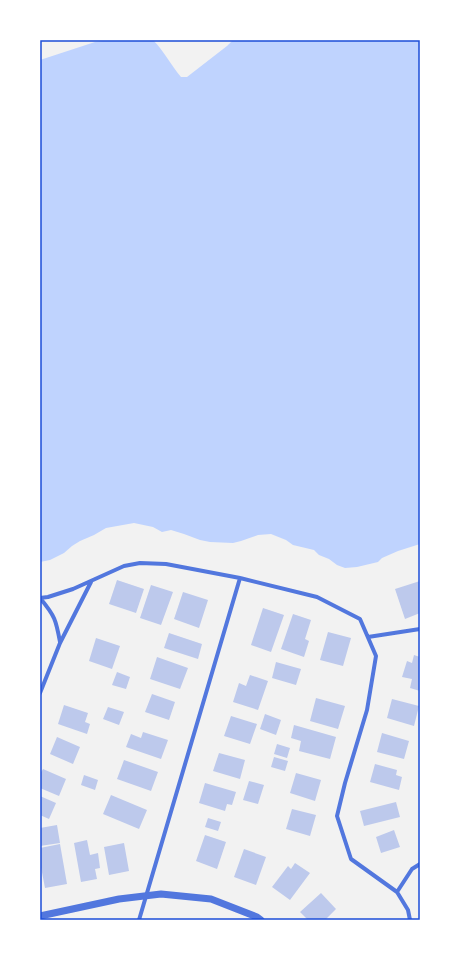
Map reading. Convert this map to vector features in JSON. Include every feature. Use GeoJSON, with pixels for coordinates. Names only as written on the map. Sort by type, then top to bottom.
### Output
{"type":"FeatureCollection","features":[{"type":"Feature","properties":{"kind":"street"},"geometry":{"type":"LineString","coordinates":[[60,643],[56,620],[40,598],[59,594],[117,569],[140,563],[166,564],[240,578],[317,596],[360,619],[376,656],[367,710],[345,783],[337,816],[352,859],[396,892],[408,910],[410,920]]}},
{"type":"Feature","properties":{"kind":"street"},"geometry":{"type":"LineString","coordinates":[[139,920],[240,578]]}},
{"type":"Feature","properties":{"kind":"street"},"geometry":{"type":"LineString","coordinates":[[40,693],[60,643],[91,581]]}},
{"type":"Feature","properties":{"kind":"street"},"geometry":{"type":"LineString","coordinates":[[368,638],[420,629]]}},
{"type":"Feature","properties":{"kind":"street"},"geometry":{"type":"LineString","coordinates":[[396,892],[412,869],[420,864]]}},
{"type":"Feature","properties":{"kind":"street"},"geometry":{"type":"LineString","coordinates":[[40,916],[119,899],[161,894],[211,899],[261,920]]}},
{"type":"Feature","properties":{"kind":"water"},"geometry":{"type":"Polygon","coordinates":[[[110,40],[153,40],[181,77],[187,77],[233,40],[420,40],[420,544],[398,551],[382,558],[378,562],[345,568],[319,555],[314,550],[293,545],[286,540],[271,534],[258,535],[233,543],[210,542],[171,530],[162,532],[153,527],[134,523],[106,528],[80,541],[64,553],[50,560],[40,562],[40,60],[95,42],[110,40]]]}},
{"type":"Feature","properties":{"kind":"building"},"geometry":{"type":"Polygon","coordinates":[[[117,580],[144,589],[136,613],[109,604],[117,580]]]}},
{"type":"Feature","properties":{"kind":"building"},"geometry":{"type":"Polygon","coordinates":[[[420,581],[420,613],[405,619],[395,589],[420,581]]]}},
{"type":"Feature","properties":{"kind":"building"},"geometry":{"type":"Polygon","coordinates":[[[151,585],[173,592],[161,625],[140,618],[151,585]]]}},
{"type":"Feature","properties":{"kind":"building"},"geometry":{"type":"Polygon","coordinates":[[[183,592],[208,600],[199,628],[174,619],[183,592]]]}},
{"type":"Feature","properties":{"kind":"building"},"geometry":{"type":"Polygon","coordinates":[[[263,608],[284,615],[271,652],[251,645],[263,608]]]}},
{"type":"Feature","properties":{"kind":"building"},"geometry":{"type":"Polygon","coordinates":[[[293,614],[311,620],[305,639],[309,641],[304,657],[281,649],[293,614]]]}},
{"type":"Feature","properties":{"kind":"building"},"geometry":{"type":"Polygon","coordinates":[[[328,632],[351,638],[343,666],[320,660],[328,632]]]}},
{"type":"Feature","properties":{"kind":"building"},"geometry":{"type":"Polygon","coordinates":[[[169,633],[202,644],[198,659],[164,648],[169,633]]]}},
{"type":"Feature","properties":{"kind":"building"},"geometry":{"type":"Polygon","coordinates":[[[96,638],[120,646],[112,669],[89,661],[96,638]]]}},
{"type":"Feature","properties":{"kind":"building"},"geometry":{"type":"Polygon","coordinates":[[[414,655],[420,657],[420,691],[410,688],[412,679],[402,677],[407,661],[412,663],[414,655]]]}},
{"type":"Feature","properties":{"kind":"building"},"geometry":{"type":"Polygon","coordinates":[[[157,657],[188,668],[180,689],[150,679],[157,657]]]}},
{"type":"Feature","properties":{"kind":"building"},"geometry":{"type":"Polygon","coordinates":[[[276,662],[301,669],[296,685],[272,678],[276,662]]]}},
{"type":"Feature","properties":{"kind":"building"},"geometry":{"type":"Polygon","coordinates":[[[117,672],[130,677],[126,689],[112,685],[117,672]]]}},
{"type":"Feature","properties":{"kind":"building"},"geometry":{"type":"Polygon","coordinates":[[[250,675],[268,681],[258,710],[233,702],[239,683],[246,686],[250,675]]]}},
{"type":"Feature","properties":{"kind":"building"},"geometry":{"type":"Polygon","coordinates":[[[152,694],[175,702],[169,720],[145,712],[152,694]]]}},
{"type":"Feature","properties":{"kind":"building"},"geometry":{"type":"Polygon","coordinates":[[[316,698],[345,706],[338,729],[310,721],[316,698]]]}},
{"type":"Feature","properties":{"kind":"building"},"geometry":{"type":"Polygon","coordinates":[[[392,699],[419,706],[414,726],[387,718],[392,699]]]}},
{"type":"Feature","properties":{"kind":"building"},"geometry":{"type":"Polygon","coordinates":[[[64,705],[88,713],[85,722],[90,724],[87,734],[58,724],[64,705]]]}},
{"type":"Feature","properties":{"kind":"building"},"geometry":{"type":"Polygon","coordinates":[[[108,707],[124,712],[119,725],[103,719],[108,707]]]}},
{"type":"Feature","properties":{"kind":"building"},"geometry":{"type":"Polygon","coordinates":[[[265,714],[281,720],[276,735],[260,729],[265,714]]]}},
{"type":"Feature","properties":{"kind":"building"},"geometry":{"type":"Polygon","coordinates":[[[231,716],[257,724],[250,744],[224,736],[231,716]]]}},
{"type":"Feature","properties":{"kind":"building"},"geometry":{"type":"Polygon","coordinates":[[[294,725],[336,737],[330,759],[299,751],[301,741],[291,738],[294,725]]]}},
{"type":"Feature","properties":{"kind":"building"},"geometry":{"type":"Polygon","coordinates":[[[143,732],[168,740],[161,759],[126,747],[131,734],[141,738],[143,732]]]}},
{"type":"Feature","properties":{"kind":"building"},"geometry":{"type":"Polygon","coordinates":[[[382,733],[409,741],[404,759],[377,752],[382,733]]]}},
{"type":"Feature","properties":{"kind":"building"},"geometry":{"type":"Polygon","coordinates":[[[57,737],[80,747],[73,764],[50,754],[57,737]]]}},
{"type":"Feature","properties":{"kind":"building"},"geometry":{"type":"Polygon","coordinates":[[[277,744],[290,748],[287,758],[274,754],[277,744]]]}},
{"type":"Feature","properties":{"kind":"building"},"geometry":{"type":"Polygon","coordinates":[[[219,753],[245,760],[240,779],[213,771],[219,753]]]}},
{"type":"Feature","properties":{"kind":"building"},"geometry":{"type":"Polygon","coordinates":[[[274,757],[288,761],[285,771],[271,767],[274,757]]]}},
{"type":"Feature","properties":{"kind":"building"},"geometry":{"type":"Polygon","coordinates":[[[124,760],[158,772],[151,791],[117,779],[124,760]]]}},
{"type":"Feature","properties":{"kind":"building"},"geometry":{"type":"Polygon","coordinates":[[[375,764],[397,770],[396,775],[402,777],[399,790],[370,782],[375,764]]]}},
{"type":"Feature","properties":{"kind":"building"},"geometry":{"type":"Polygon","coordinates":[[[43,769],[66,779],[59,796],[40,788],[40,774],[43,769]]]}},
{"type":"Feature","properties":{"kind":"building"},"geometry":{"type":"Polygon","coordinates":[[[296,773],[321,780],[315,801],[290,793],[296,773]]]}},
{"type":"Feature","properties":{"kind":"building"},"geometry":{"type":"Polygon","coordinates":[[[84,775],[98,780],[95,790],[81,785],[84,775]]]}},
{"type":"Feature","properties":{"kind":"building"},"geometry":{"type":"Polygon","coordinates":[[[249,781],[264,785],[258,804],[243,800],[249,781]]]}},
{"type":"Feature","properties":{"kind":"building"},"geometry":{"type":"Polygon","coordinates":[[[205,783],[236,792],[232,805],[227,804],[225,811],[199,803],[205,783]]]}},
{"type":"Feature","properties":{"kind":"building"},"geometry":{"type":"Polygon","coordinates":[[[111,795],[147,810],[139,829],[103,814],[111,795]]]}},
{"type":"Feature","properties":{"kind":"building"},"geometry":{"type":"Polygon","coordinates":[[[40,796],[56,803],[49,819],[40,815],[40,796]]]}},
{"type":"Feature","properties":{"kind":"building"},"geometry":{"type":"Polygon","coordinates":[[[396,802],[400,817],[364,826],[360,811],[396,802]]]}},
{"type":"Feature","properties":{"kind":"building"},"geometry":{"type":"Polygon","coordinates":[[[292,809],[316,815],[310,836],[286,829],[292,809]]]}},
{"type":"Feature","properties":{"kind":"building"},"geometry":{"type":"Polygon","coordinates":[[[208,818],[221,822],[218,831],[205,827],[208,818]]]}},
{"type":"Feature","properties":{"kind":"building"},"geometry":{"type":"Polygon","coordinates":[[[57,825],[60,843],[40,846],[40,828],[57,825]]]}},
{"type":"Feature","properties":{"kind":"building"},"geometry":{"type":"Polygon","coordinates":[[[394,830],[400,847],[381,853],[376,837],[394,830]]]}},
{"type":"Feature","properties":{"kind":"building"},"geometry":{"type":"Polygon","coordinates":[[[205,835],[226,842],[217,869],[196,861],[205,835]]]}},
{"type":"Feature","properties":{"kind":"building"},"geometry":{"type":"Polygon","coordinates":[[[87,840],[90,855],[98,853],[100,868],[95,869],[97,879],[81,882],[74,843],[87,840]]]}},
{"type":"Feature","properties":{"kind":"building"},"geometry":{"type":"Polygon","coordinates":[[[124,843],[129,871],[109,875],[104,847],[124,843]]]}},
{"type":"Feature","properties":{"kind":"building"},"geometry":{"type":"Polygon","coordinates":[[[60,844],[67,884],[45,888],[40,862],[40,848],[60,844]]]}},
{"type":"Feature","properties":{"kind":"building"},"geometry":{"type":"Polygon","coordinates":[[[244,849],[266,857],[256,885],[234,877],[244,849]]]}},
{"type":"Feature","properties":{"kind":"building"},"geometry":{"type":"Polygon","coordinates":[[[295,863],[310,873],[290,900],[272,887],[288,866],[291,869],[295,863]]]}},
{"type":"Feature","properties":{"kind":"building"},"geometry":{"type":"Polygon","coordinates":[[[321,893],[336,909],[325,920],[308,920],[300,912],[321,893]]]}}]}
